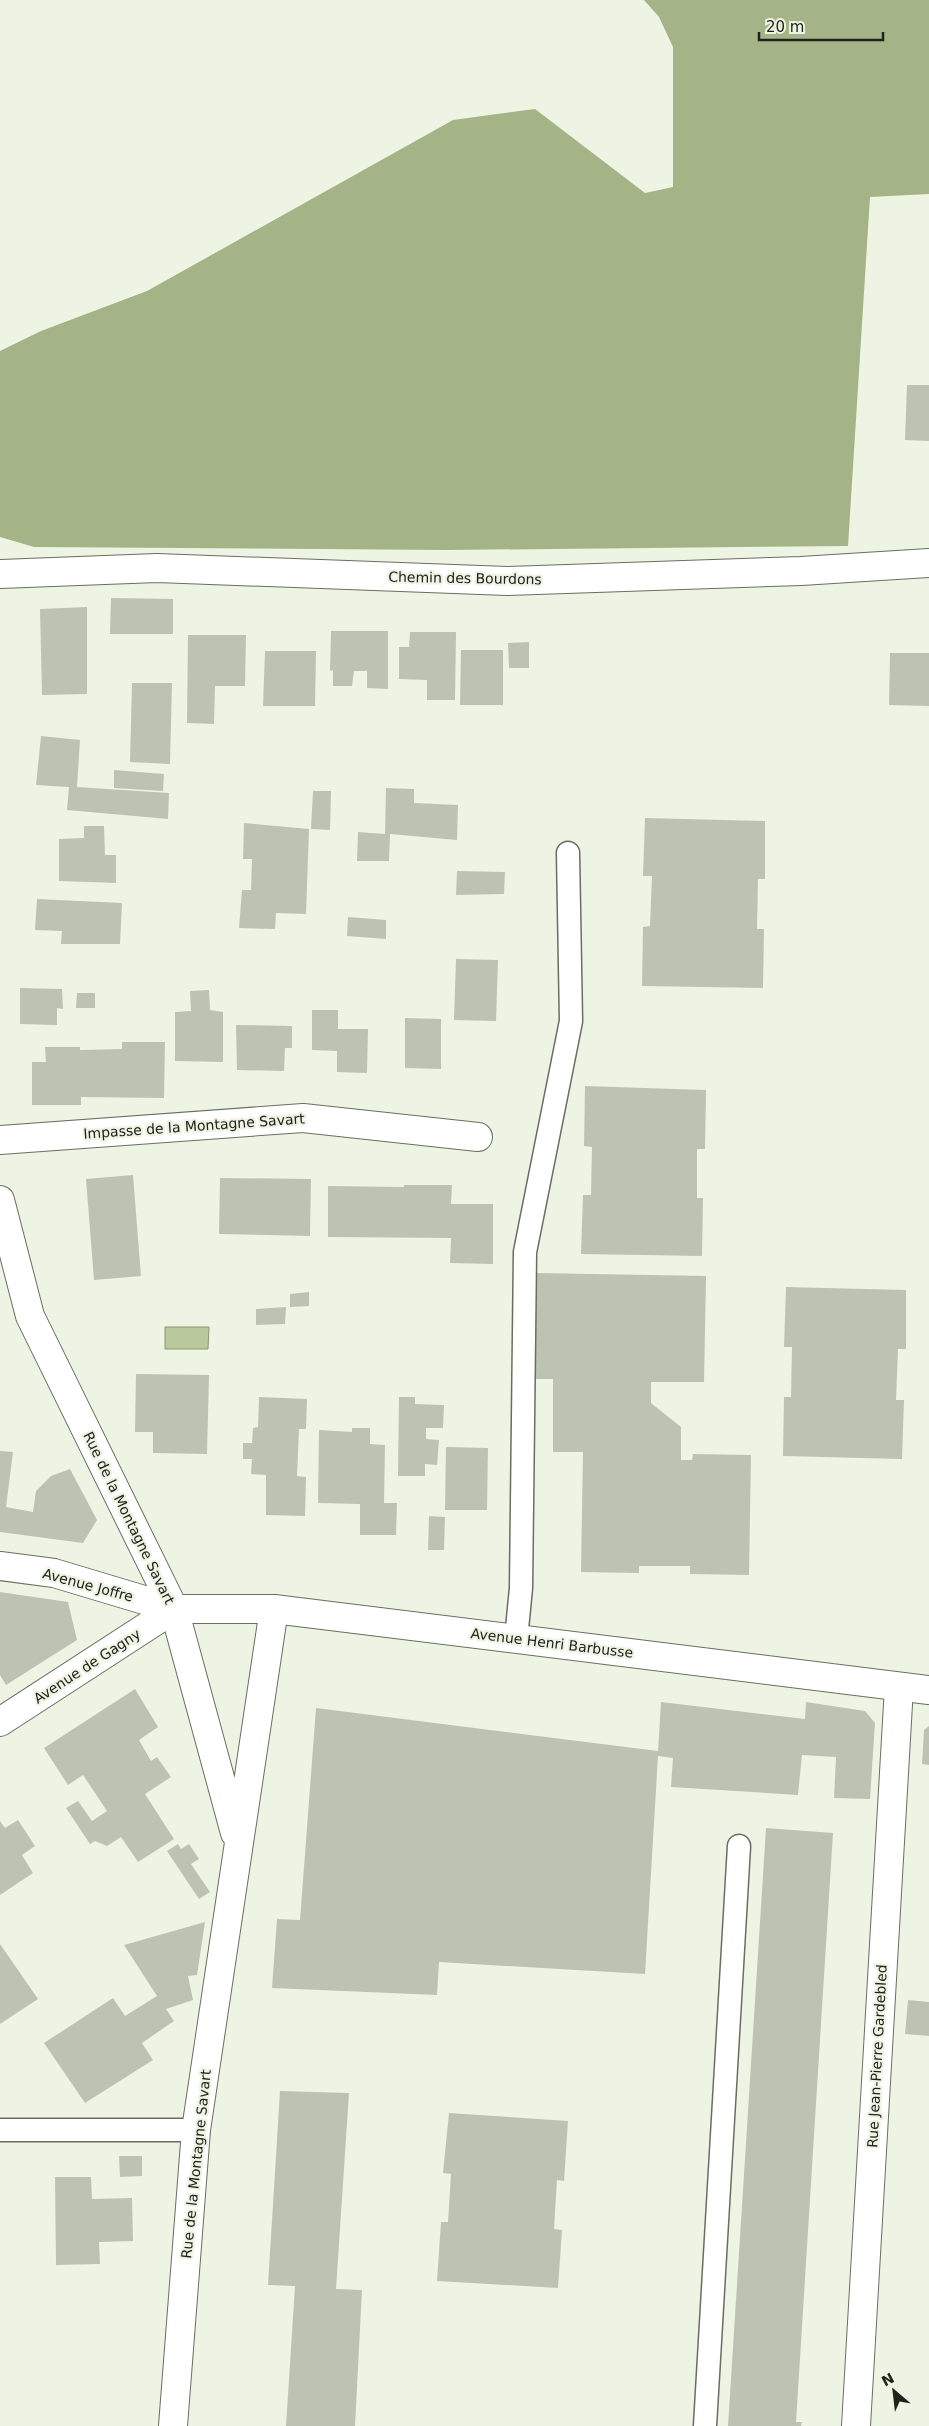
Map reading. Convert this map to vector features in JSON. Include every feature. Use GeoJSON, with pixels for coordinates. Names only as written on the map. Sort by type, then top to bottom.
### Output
{"type":"FeatureCollection","features":[{"type":"Feature","properties":{"kind":"street","name":"Chemin des Bourdons"},"geometry":{"type":"LineString","coordinates":[[0,574],[157,568],[507,580],[801,571],[929,563]]}},
{"type":"Feature","properties":{"kind":"street","name":"Impasse de la Montagne Savart"},"geometry":{"type":"LineString","coordinates":[[0,1140],[303,1118],[478,1137]]}},
{"type":"Feature","properties":{"kind":"street","name":"Rue de la Montagne Savart"},"geometry":{"type":"LineString","coordinates":[[0,1200],[30,1316],[174,1609],[238,1844]]}},
{"type":"Feature","properties":{"kind":"street","name":"Avenue Joffre"},"geometry":{"type":"LineString","coordinates":[[0,1566],[54,1573],[174,1609]]}},
{"type":"Feature","properties":{"kind":"street","name":"Avenue Henri Barbusse"},"geometry":{"type":"LineString","coordinates":[[174,1609],[274,1609],[929,1690]]}},
{"type":"Feature","properties":{"kind":"street","name":"Avenue de Gagny"},"geometry":{"type":"LineString","coordinates":[[0,1722],[174,1609]]}},
{"type":"Feature","properties":{"kind":"street","name":"Rue de la Montagne Savart"},"geometry":{"type":"LineString","coordinates":[[173,2426],[196,2130],[274,1609]]}},
{"type":"Feature","properties":{"kind":"street","name":"Rue Jean-Pierre Gardebled"},"geometry":{"type":"LineString","coordinates":[[856,2426],[899,1687]]}},
{"type":"Feature","properties":{"kind":"lane"},"geometry":{"type":"LineString","coordinates":[[516,1639],[521,1588],[525,1252],[571,1021],[568,853]]}},
{"type":"Feature","properties":{"kind":"lane"},"geometry":{"type":"LineString","coordinates":[[705,2426],[740,1846]]}},
{"type":"Feature","properties":{"kind":"lane"},"geometry":{"type":"LineString","coordinates":[[0,2130],[196,2130]]}},
{"type":"Feature","properties":{"kind":"shaded area"},"geometry":{"type":"Polygon","coordinates":[[[644,0],[929,0],[929,194],[870,197],[848,546],[446,550],[34,547],[0,537],[0,351],[41,331],[147,291],[453,120],[535,109],[645,193],[673,187],[673,47],[659,17],[644,0]]]}},
{"type":"Feature","properties":{"kind":"shaded area"},"geometry":{"type":"Polygon","coordinates":[[[165,1327],[209,1327],[208,1349],[165,1349],[165,1327]]]}},
{"type":"Feature","properties":{"kind":"building"},"geometry":{"type":"Polygon","coordinates":[[[907,385],[929,385],[929,441],[905,440],[907,385]]]}},
{"type":"Feature","properties":{"kind":"building"},"geometry":{"type":"Polygon","coordinates":[[[111,598],[173,599],[173,634],[110,634],[111,598]]]}},
{"type":"Feature","properties":{"kind":"building"},"geometry":{"type":"Polygon","coordinates":[[[87,607],[87,694],[42,695],[40,609],[87,607]]]}},
{"type":"Feature","properties":{"kind":"building"},"geometry":{"type":"Polygon","coordinates":[[[331,631],[388,631],[388,689],[367,688],[367,671],[354,671],[352,686],[333,686],[333,670],[330,671],[331,631]]]}},
{"type":"Feature","properties":{"kind":"building"},"geometry":{"type":"Polygon","coordinates":[[[410,632],[456,632],[455,700],[427,700],[427,680],[399,679],[399,647],[409,647],[410,632]]]}},
{"type":"Feature","properties":{"kind":"building"},"geometry":{"type":"Polygon","coordinates":[[[188,635],[246,635],[245,686],[215,686],[214,724],[187,723],[188,635]]]}},
{"type":"Feature","properties":{"kind":"building"},"geometry":{"type":"Polygon","coordinates":[[[529,642],[529,668],[509,668],[508,643],[529,642]]]}},
{"type":"Feature","properties":{"kind":"building"},"geometry":{"type":"Polygon","coordinates":[[[461,650],[503,650],[503,705],[460,705],[461,650]]]}},
{"type":"Feature","properties":{"kind":"building"},"geometry":{"type":"Polygon","coordinates":[[[265,651],[316,651],[315,706],[263,706],[265,651]]]}},
{"type":"Feature","properties":{"kind":"building"},"geometry":{"type":"Polygon","coordinates":[[[890,653],[929,653],[929,706],[889,705],[890,653]]]}},
{"type":"Feature","properties":{"kind":"building"},"geometry":{"type":"Polygon","coordinates":[[[132,683],[172,683],[170,764],[130,762],[132,683]]]}},
{"type":"Feature","properties":{"kind":"building"},"geometry":{"type":"Polygon","coordinates":[[[41,736],[80,740],[77,787],[169,793],[168,819],[67,810],[69,787],[36,785],[41,736]]]}},
{"type":"Feature","properties":{"kind":"building"},"geometry":{"type":"Polygon","coordinates":[[[114,770],[164,774],[163,791],[114,788],[114,770]]]}},
{"type":"Feature","properties":{"kind":"building"},"geometry":{"type":"Polygon","coordinates":[[[386,788],[414,789],[414,803],[458,805],[457,840],[390,834],[389,861],[357,861],[358,832],[385,834],[386,788]]]}},
{"type":"Feature","properties":{"kind":"building"},"geometry":{"type":"Polygon","coordinates":[[[313,791],[331,791],[330,830],[311,829],[313,791]]]}},
{"type":"Feature","properties":{"kind":"building"},"geometry":{"type":"Polygon","coordinates":[[[645,818],[765,821],[765,879],[758,879],[757,929],[764,929],[763,988],[642,986],[643,927],[650,926],[652,876],[643,876],[645,818]]]}},
{"type":"Feature","properties":{"kind":"building"},"geometry":{"type":"Polygon","coordinates":[[[244,823],[309,829],[306,914],[276,913],[275,929],[239,928],[242,890],[251,890],[252,859],[243,859],[244,823]]]}},
{"type":"Feature","properties":{"kind":"building"},"geometry":{"type":"Polygon","coordinates":[[[84,826],[104,826],[105,855],[116,855],[116,883],[59,881],[59,839],[84,838],[84,826]]]}},
{"type":"Feature","properties":{"kind":"building"},"geometry":{"type":"Polygon","coordinates":[[[457,871],[505,872],[504,894],[456,895],[457,871]]]}},
{"type":"Feature","properties":{"kind":"building"},"geometry":{"type":"Polygon","coordinates":[[[37,899],[122,903],[120,944],[61,944],[62,931],[35,930],[37,899]]]}},
{"type":"Feature","properties":{"kind":"building"},"geometry":{"type":"Polygon","coordinates":[[[348,917],[386,920],[386,939],[347,936],[348,917]]]}},
{"type":"Feature","properties":{"kind":"building"},"geometry":{"type":"Polygon","coordinates":[[[456,959],[498,960],[496,1021],[454,1020],[456,959]]]}},
{"type":"Feature","properties":{"kind":"building"},"geometry":{"type":"Polygon","coordinates":[[[20,988],[62,989],[63,1009],[57,1008],[57,1025],[20,1024],[20,988]]]}},
{"type":"Feature","properties":{"kind":"building"},"geometry":{"type":"Polygon","coordinates":[[[209,990],[210,1010],[223,1012],[223,1062],[175,1061],[175,1012],[191,1011],[190,991],[209,990]]]}},
{"type":"Feature","properties":{"kind":"building"},"geometry":{"type":"Polygon","coordinates":[[[77,993],[95,993],[95,1008],[76,1008],[77,993]]]}},
{"type":"Feature","properties":{"kind":"building"},"geometry":{"type":"Polygon","coordinates":[[[312,1010],[338,1010],[338,1029],[368,1029],[367,1073],[337,1072],[337,1051],[312,1050],[312,1010]]]}},
{"type":"Feature","properties":{"kind":"building"},"geometry":{"type":"Polygon","coordinates":[[[405,1018],[441,1019],[441,1069],[405,1068],[405,1018]]]}},
{"type":"Feature","properties":{"kind":"building"},"geometry":{"type":"Polygon","coordinates":[[[236,1025],[292,1026],[292,1048],[285,1048],[284,1071],[237,1070],[236,1025]]]}},
{"type":"Feature","properties":{"kind":"building"},"geometry":{"type":"Polygon","coordinates":[[[122,1042],[165,1042],[164,1098],[81,1097],[81,1105],[32,1105],[32,1062],[46,1062],[45,1047],[80,1047],[80,1050],[122,1049],[122,1042]]]}},
{"type":"Feature","properties":{"kind":"building"},"geometry":{"type":"Polygon","coordinates":[[[585,1086],[706,1090],[705,1149],[697,1149],[697,1198],[703,1198],[702,1256],[581,1254],[583,1195],[591,1195],[592,1147],[584,1146],[585,1086]]]}},
{"type":"Feature","properties":{"kind":"building"},"geometry":{"type":"Polygon","coordinates":[[[133,1175],[141,1276],[94,1280],[86,1179],[133,1175]]]}},
{"type":"Feature","properties":{"kind":"building"},"geometry":{"type":"Polygon","coordinates":[[[220,1178],[311,1179],[310,1236],[219,1234],[220,1178]]]}},
{"type":"Feature","properties":{"kind":"building"},"geometry":{"type":"Polygon","coordinates":[[[404,1185],[452,1185],[451,1204],[493,1204],[493,1264],[450,1263],[451,1238],[328,1237],[328,1186],[404,1187],[404,1185]]]}},
{"type":"Feature","properties":{"kind":"building"},"geometry":{"type":"Polygon","coordinates":[[[536,1273],[706,1276],[704,1382],[651,1382],[651,1403],[681,1427],[681,1460],[692,1460],[693,1454],[751,1455],[749,1575],[690,1574],[690,1566],[639,1566],[639,1573],[581,1572],[583,1452],[553,1452],[553,1379],[533,1379],[536,1273]]]}},
{"type":"Feature","properties":{"kind":"building"},"geometry":{"type":"Polygon","coordinates":[[[786,1287],[906,1290],[906,1349],[898,1349],[896,1400],[904,1400],[902,1459],[783,1456],[784,1397],[791,1397],[792,1347],[784,1347],[786,1287]]]}},
{"type":"Feature","properties":{"kind":"building"},"geometry":{"type":"Polygon","coordinates":[[[309,1292],[309,1306],[290,1307],[290,1294],[309,1292]]]}},
{"type":"Feature","properties":{"kind":"building"},"geometry":{"type":"Polygon","coordinates":[[[286,1307],[285,1324],[256,1325],[256,1309],[286,1307]]]}},
{"type":"Feature","properties":{"kind":"building"},"geometry":{"type":"Polygon","coordinates":[[[136,1374],[209,1375],[207,1454],[153,1453],[153,1432],[135,1432],[136,1374]]]}},
{"type":"Feature","properties":{"kind":"building"},"geometry":{"type":"Polygon","coordinates":[[[259,1397],[307,1399],[306,1429],[299,1429],[297,1476],[306,1477],[305,1516],[266,1515],[266,1475],[251,1474],[252,1459],[243,1459],[243,1443],[252,1443],[253,1428],[258,1427],[259,1397]]]}},
{"type":"Feature","properties":{"kind":"building"},"geometry":{"type":"Polygon","coordinates":[[[399,1397],[415,1397],[415,1404],[444,1405],[443,1428],[426,1428],[426,1439],[439,1440],[437,1465],[425,1464],[425,1476],[398,1476],[399,1397]]]}},
{"type":"Feature","properties":{"kind":"building"},"geometry":{"type":"Polygon","coordinates":[[[352,1428],[370,1428],[370,1444],[385,1445],[384,1503],[397,1503],[396,1535],[360,1535],[360,1504],[318,1503],[319,1430],[352,1432],[352,1428]]]}},
{"type":"Feature","properties":{"kind":"building"},"geometry":{"type":"Polygon","coordinates":[[[446,1447],[488,1448],[487,1510],[445,1510],[446,1447]]]}},
{"type":"Feature","properties":{"kind":"building"},"geometry":{"type":"Polygon","coordinates":[[[0,1451],[13,1452],[6,1507],[33,1512],[36,1491],[51,1476],[70,1469],[97,1520],[83,1543],[0,1532],[0,1451]]]}},
{"type":"Feature","properties":{"kind":"building"},"geometry":{"type":"Polygon","coordinates":[[[429,1516],[445,1517],[444,1550],[428,1550],[429,1516]]]}},
{"type":"Feature","properties":{"kind":"building"},"geometry":{"type":"Polygon","coordinates":[[[0,1592],[68,1602],[77,1640],[6,1685],[0,1675],[0,1592]]]}},
{"type":"Feature","properties":{"kind":"building"},"geometry":{"type":"Polygon","coordinates":[[[135,1689],[158,1727],[139,1740],[151,1761],[157,1757],[171,1777],[145,1794],[174,1839],[138,1862],[121,1837],[107,1846],[95,1841],[90,1844],[66,1808],[78,1801],[92,1821],[107,1811],[83,1775],[68,1785],[44,1748],[135,1689]]]}},
{"type":"Feature","properties":{"kind":"building"},"geometry":{"type":"Polygon","coordinates":[[[661,1702],[805,1719],[806,1702],[865,1711],[875,1723],[870,1799],[834,1798],[836,1757],[802,1755],[798,1795],[671,1787],[673,1758],[658,1756],[645,1974],[439,1962],[437,1995],[272,1988],[277,1919],[300,1920],[316,1708],[658,1751],[661,1702]]]}},
{"type":"Feature","properties":{"kind":"building"},"geometry":{"type":"Polygon","coordinates":[[[929,1726],[929,1765],[922,1764],[924,1730],[929,1726]]]}},
{"type":"Feature","properties":{"kind":"building"},"geometry":{"type":"Polygon","coordinates":[[[18,1820],[35,1846],[22,1855],[33,1873],[0,1895],[0,1821],[5,1828],[18,1820]]]}},
{"type":"Feature","properties":{"kind":"building"},"geometry":{"type":"Polygon","coordinates":[[[766,1828],[833,1833],[796,2422],[802,2422],[801,2426],[728,2426],[766,1828]]]}},
{"type":"Feature","properties":{"kind":"building"},"geometry":{"type":"Polygon","coordinates":[[[178,1844],[181,1849],[189,1844],[199,1859],[191,1864],[210,1892],[199,1899],[167,1851],[178,1844]]]}},
{"type":"Feature","properties":{"kind":"building"},"geometry":{"type":"Polygon","coordinates":[[[205,1922],[197,1975],[188,1976],[193,2000],[166,2009],[174,2021],[142,2043],[153,2060],[85,2103],[44,2043],[113,1998],[125,2016],[157,1996],[124,1945],[205,1922]]]}},
{"type":"Feature","properties":{"kind":"building"},"geometry":{"type":"Polygon","coordinates":[[[0,1944],[38,1999],[0,2024],[0,1944]]]}},
{"type":"Feature","properties":{"kind":"building"},"geometry":{"type":"Polygon","coordinates":[[[908,2000],[929,2002],[929,2036],[905,2034],[908,2000]]]}},
{"type":"Feature","properties":{"kind":"building"},"geometry":{"type":"Polygon","coordinates":[[[280,2091],[349,2093],[336,2289],[362,2290],[355,2426],[286,2426],[295,2286],[268,2285],[280,2091]]]}},
{"type":"Feature","properties":{"kind":"building"},"geometry":{"type":"Polygon","coordinates":[[[449,2113],[568,2121],[564,2181],[557,2180],[554,2229],[562,2230],[558,2288],[437,2281],[441,2222],[448,2222],[451,2174],[443,2173],[449,2113]]]}},
{"type":"Feature","properties":{"kind":"building"},"geometry":{"type":"Polygon","coordinates":[[[119,2156],[142,2156],[142,2176],[120,2177],[119,2156]]]}},
{"type":"Feature","properties":{"kind":"building"},"geometry":{"type":"Polygon","coordinates":[[[55,2177],[91,2177],[92,2199],[132,2198],[133,2241],[99,2242],[100,2264],[56,2265],[55,2177]]]}}]}
